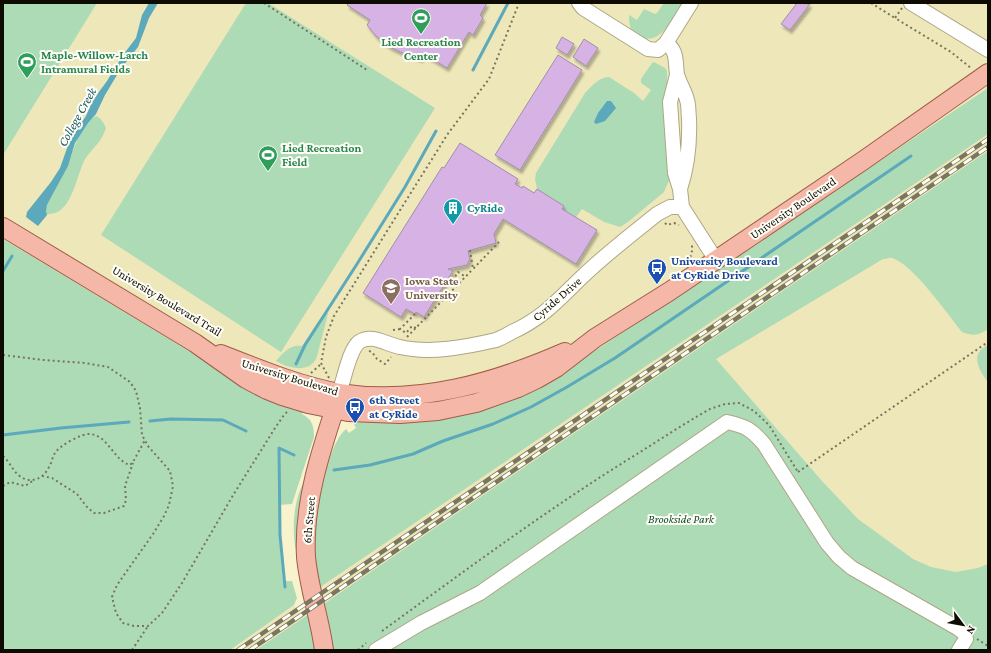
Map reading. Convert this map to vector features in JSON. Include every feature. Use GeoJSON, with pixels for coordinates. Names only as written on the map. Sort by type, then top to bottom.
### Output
{"type":"FeatureCollection","features":[{"type":"Feature","properties":{"kind":"main road","name":"University Boulevard"},"geometry":{"type":"LineString","coordinates":[[3,227],[195,343],[241,376],[267,390],[282,396],[334,410],[400,414],[438,410],[476,403],[537,380],[556,368],[594,338],[716,260],[864,160],[980,71]]}},
{"type":"Feature","properties":{"kind":"main road","name":"University Boulevard"},"geometry":{"type":"LineString","coordinates":[[195,343],[276,375],[398,396],[447,390],[511,374],[594,338]]}},
{"type":"Feature","properties":{"kind":"main road","name":"6th Street"},"geometry":{"type":"LineString","coordinates":[[324,650],[309,581],[305,534],[312,487],[334,410],[333,385]]}},
{"type":"Feature","properties":{"kind":"main road"},"geometry":{"type":"LineString","coordinates":[[319,459],[341,428],[349,421],[364,413]]}},
{"type":"Feature","properties":{"kind":"street"},"geometry":{"type":"LineString","coordinates":[[579,3],[583,8],[648,50],[658,50],[662,48],[691,3]]}},
{"type":"Feature","properties":{"kind":"street"},"geometry":{"type":"LineString","coordinates":[[907,4],[988,50]]}},
{"type":"Feature","properties":{"kind":"street"},"geometry":{"type":"LineString","coordinates":[[666,43],[674,52],[677,75],[670,102],[675,174],[680,189],[682,207],[716,260]]}},
{"type":"Feature","properties":{"kind":"street","name":"Cyride Drive"},"geometry":{"type":"LineString","coordinates":[[333,385],[359,342],[365,340],[374,339],[399,347],[418,350],[465,347],[498,339],[521,328],[543,314],[582,277],[657,214],[670,208],[682,207]]}},
{"type":"Feature","properties":{"kind":"street"},"geometry":{"type":"LineString","coordinates":[[374,645],[421,623],[480,592],[727,422],[741,425],[754,432],[792,475],[827,544],[839,557],[852,568],[959,629],[965,634],[966,639],[959,650]]}},
{"type":"Feature","properties":{"kind":"path"},"geometry":{"type":"LineString","coordinates":[[264,3],[367,70]]}},
{"type":"Feature","properties":{"kind":"path"},"geometry":{"type":"LineString","coordinates":[[333,385],[322,363],[326,337],[334,316],[447,135],[489,79],[519,3]]}},
{"type":"Feature","properties":{"kind":"path"},"geometry":{"type":"LineString","coordinates":[[870,3],[980,71]]}},
{"type":"Feature","properties":{"kind":"path"},"geometry":{"type":"LineString","coordinates":[[895,18],[907,4]]}},
{"type":"Feature","properties":{"kind":"path"},"geometry":{"type":"LineString","coordinates":[[665,223],[667,226],[671,223],[678,224],[682,227]]}},
{"type":"Feature","properties":{"kind":"path"},"geometry":{"type":"LineString","coordinates":[[691,241],[692,251],[688,263],[692,260]]}},
{"type":"Feature","properties":{"kind":"path"},"geometry":{"type":"LineString","coordinates":[[404,340],[500,242]]}},
{"type":"Feature","properties":{"kind":"path"},"geometry":{"type":"LineString","coordinates":[[470,250],[474,269]]}},
{"type":"Feature","properties":{"kind":"path"},"geometry":{"type":"LineString","coordinates":[[450,285],[458,272],[466,277]]}},
{"type":"Feature","properties":{"kind":"path"},"geometry":{"type":"LineString","coordinates":[[446,282],[455,288]]}},
{"type":"Feature","properties":{"kind":"path"},"geometry":{"type":"LineString","coordinates":[[393,330],[400,329],[415,314]]}},
{"type":"Feature","properties":{"kind":"path"},"geometry":{"type":"LineString","coordinates":[[400,329],[406,333],[412,326],[416,328]]}},
{"type":"Feature","properties":{"kind":"path"},"geometry":{"type":"LineString","coordinates":[[377,635],[537,519],[612,469],[710,410],[725,404],[739,403],[754,412],[769,426],[792,475],[988,342]]}},
{"type":"Feature","properties":{"kind":"path"},"geometry":{"type":"LineString","coordinates":[[366,350],[372,352],[377,359],[385,364]]}},
{"type":"Feature","properties":{"kind":"path"},"geometry":{"type":"LineString","coordinates":[[3,355],[85,363],[108,367],[130,382],[136,391],[140,408],[142,435],[148,446],[170,472],[173,486],[169,505],[164,516],[117,585],[112,597],[116,613],[123,623],[134,626],[148,626]]}},
{"type":"Feature","properties":{"kind":"path"},"geometry":{"type":"LineString","coordinates":[[310,374],[322,363]]}},
{"type":"Feature","properties":{"kind":"path"},"geometry":{"type":"LineString","coordinates":[[132,650],[148,626],[162,613],[178,589],[274,428],[289,411]]}},
{"type":"Feature","properties":{"kind":"path"},"geometry":{"type":"LineString","coordinates":[[3,456],[22,478],[30,480],[36,479],[42,476],[49,468],[55,452],[73,439],[88,434],[95,435],[105,442],[123,463],[130,465],[134,462]]}},
{"type":"Feature","properties":{"kind":"path"},"geometry":{"type":"LineString","coordinates":[[42,476],[52,478],[77,494],[87,507],[94,513],[104,513],[124,506],[126,500],[125,486],[134,462],[145,440]]}},
{"type":"Feature","properties":{"kind":"path"},"geometry":{"type":"LineString","coordinates":[[3,486],[10,482],[25,486],[31,484],[36,479]]}},
{"type":"Feature","properties":{"kind":"path"},"geometry":{"type":"LineString","coordinates":[[358,650],[374,645]]}},
{"type":"Feature","properties":{"kind":"shaded area","name":"Iowa State University"},"geometry":{"type":"Polygon","coordinates":[[[3,3],[988,3],[988,581],[954,595],[858,519],[823,482],[715,359],[705,344],[328,601],[319,588],[697,331],[670,291],[595,338],[511,374],[357,395],[219,353],[3,226],[3,3]]]}},
{"type":"Feature","properties":{"kind":"shaded area"},"geometry":{"type":"Polygon","coordinates":[[[294,605],[303,618],[256,650],[230,650],[294,605]]]}},
{"type":"Feature","properties":{"kind":"green space","name":"Maple-Willow-Larch Intramural Fields"},"geometry":{"type":"Polygon","coordinates":[[[3,3],[97,3],[3,155],[3,3]]]}},
{"type":"Feature","properties":{"kind":"green space","name":"Lied Recreation Field"},"geometry":{"type":"Polygon","coordinates":[[[246,3],[268,3],[435,108],[281,352],[101,235],[246,3]]]}},
{"type":"Feature","properties":{"kind":"green space"},"geometry":{"type":"Polygon","coordinates":[[[664,3],[683,3],[671,23],[660,35],[646,39],[633,32],[630,25],[629,15],[637,20],[644,9],[655,14],[664,3]]]}},
{"type":"Feature","properties":{"kind":"green space"},"geometry":{"type":"Polygon","coordinates":[[[654,62],[665,68],[667,71],[670,178],[664,192],[620,227],[604,222],[582,209],[576,217],[562,209],[564,206],[537,189],[535,179],[536,173],[585,93],[593,85],[605,77],[609,77],[634,93],[643,101],[651,90],[641,83],[641,79],[654,62]]]}},
{"type":"Feature","properties":{"kind":"green space"},"geometry":{"type":"Polygon","coordinates":[[[988,88],[988,134],[319,588],[313,544],[314,520],[329,461],[334,447],[346,429],[349,433],[356,428],[354,424],[364,421],[532,389],[585,357],[705,279],[988,88]]]}},
{"type":"Feature","properties":{"kind":"green space"},"geometry":{"type":"Polygon","coordinates":[[[96,116],[103,122],[106,128],[103,135],[85,159],[68,202],[56,213],[47,215],[47,205],[65,171],[81,132],[96,116]]]}},
{"type":"Feature","properties":{"kind":"green space","name":"Brookside Park"},"geometry":{"type":"Polygon","coordinates":[[[988,151],[988,329],[976,335],[962,332],[920,280],[900,262],[890,258],[883,259],[716,359],[823,482],[858,519],[913,559],[931,567],[956,572],[978,568],[988,564],[988,650],[256,650],[988,151]]]}},
{"type":"Feature","properties":{"kind":"green space"},"geometry":{"type":"Polygon","coordinates":[[[3,239],[245,385],[304,409],[302,414],[312,423],[314,437],[292,504],[279,505],[279,536],[283,581],[292,581],[297,598],[294,605],[230,650],[3,650],[3,239]]]}},
{"type":"Feature","properties":{"kind":"green space"},"geometry":{"type":"Polygon","coordinates":[[[326,312],[328,313],[314,362],[306,367],[295,368],[276,361],[291,347],[302,346],[326,312]]]}},
{"type":"Feature","properties":{"kind":"green space"},"geometry":{"type":"Polygon","coordinates":[[[988,345],[988,382],[979,367],[977,357],[982,349],[988,345]]]}},
{"type":"Feature","properties":{"kind":"green space"},"geometry":{"type":"Polygon","coordinates":[[[306,478],[298,560],[294,539],[295,507],[301,487],[306,478]]]}},
{"type":"Feature","properties":{"kind":"water"},"geometry":{"type":"Polygon","coordinates":[[[149,3],[158,3],[149,18],[138,47],[120,70],[96,114],[88,123],[75,143],[68,166],[47,205],[47,215],[38,226],[26,217],[27,212],[51,182],[60,168],[71,137],[86,116],[93,100],[136,38],[142,15],[149,3]]]}},
{"type":"Feature","properties":{"kind":"water"},"geometry":{"type":"Polygon","coordinates":[[[607,101],[611,101],[616,108],[605,121],[596,124],[594,122],[598,113],[607,101]]]}},
{"type":"Feature","properties":{"kind":"building","name":"Lied Recreation Center"},"geometry":{"type":"Polygon","coordinates":[[[349,3],[487,3],[480,15],[483,18],[473,35],[469,32],[447,68],[424,54],[421,59],[407,55],[390,47],[376,36],[367,25],[370,20],[347,5],[349,3]]]}},
{"type":"Feature","properties":{"kind":"building"},"geometry":{"type":"Polygon","coordinates":[[[797,3],[810,4],[790,30],[781,24],[797,3]]]}},
{"type":"Feature","properties":{"kind":"building"},"geometry":{"type":"Polygon","coordinates":[[[562,37],[574,44],[567,55],[556,48],[562,37]]]}},
{"type":"Feature","properties":{"kind":"building"},"geometry":{"type":"Polygon","coordinates":[[[584,39],[598,48],[586,66],[573,57],[584,39]]]}},
{"type":"Feature","properties":{"kind":"building"},"geometry":{"type":"Polygon","coordinates":[[[558,55],[582,70],[520,170],[495,155],[558,55]]]}},
{"type":"Feature","properties":{"kind":"building","name":"CyRide"},"geometry":{"type":"Polygon","coordinates":[[[460,143],[518,179],[515,184],[522,188],[523,186],[534,193],[537,189],[564,206],[562,209],[597,230],[576,264],[503,219],[494,234],[496,243],[468,251],[470,259],[467,265],[448,269],[453,271],[424,317],[416,312],[415,314],[406,309],[401,317],[363,293],[442,167],[444,168],[460,143]]]}},
{"type":"Feature","properties":{"kind":"waterway"},"geometry":{"type":"LineString","coordinates":[[473,70],[508,3]]}},
{"type":"Feature","properties":{"kind":"waterway"},"geometry":{"type":"LineString","coordinates":[[296,364],[305,345],[405,187],[436,131]]}},
{"type":"Feature","properties":{"kind":"waterway"},"geometry":{"type":"LineString","coordinates":[[334,470],[370,465],[413,454],[443,441],[493,424],[531,407],[615,358],[911,156]]}},
{"type":"Feature","properties":{"kind":"waterway","name":"College Creek"},"geometry":{"type":"LineString","coordinates":[[3,271],[12,256]]}},
{"type":"Feature","properties":{"kind":"waterway"},"geometry":{"type":"LineString","coordinates":[[150,421],[171,419],[223,420],[246,431]]}},
{"type":"Feature","properties":{"kind":"waterway"},"geometry":{"type":"LineString","coordinates":[[3,435],[129,422]]}},
{"type":"Feature","properties":{"kind":"waterway"},"geometry":{"type":"LineString","coordinates":[[285,587],[280,535],[279,448],[294,455]]}},
{"type":"Feature","properties":{"kind":"railway"},"geometry":{"type":"LineString","coordinates":[[238,650],[988,139]]}},
{"type":"Feature","properties":{"kind":"railway"},"geometry":{"type":"LineString","coordinates":[[250,650],[988,147]]}},
{"type":"Feature","properties":{"kind":"place","name":"Lied Recreation Center"},"geometry":{"type":"Point","coordinates":[421,35]}},
{"type":"Feature","properties":{"kind":"place","name":"Maple-Willow-Larch Intramural Fields"},"geometry":{"type":"Point","coordinates":[27,79]}},
{"type":"Feature","properties":{"kind":"place","name":"Lied Recreation Field"},"geometry":{"type":"Point","coordinates":[268,172]}},
{"type":"Feature","properties":{"kind":"place","name":"CyRide"},"geometry":{"type":"Point","coordinates":[453,225]}},
{"type":"Feature","properties":{"kind":"place","name":"University Boulevard at CyRide Drive"},"geometry":{"type":"Point","coordinates":[657,285]}},
{"type":"Feature","properties":{"kind":"place","name":"Iowa State University"},"geometry":{"type":"Point","coordinates":[391,305]}},
{"type":"Feature","properties":{"kind":"place","name":"6th Street at CyRide"},"geometry":{"type":"Point","coordinates":[355,424]}}]}
